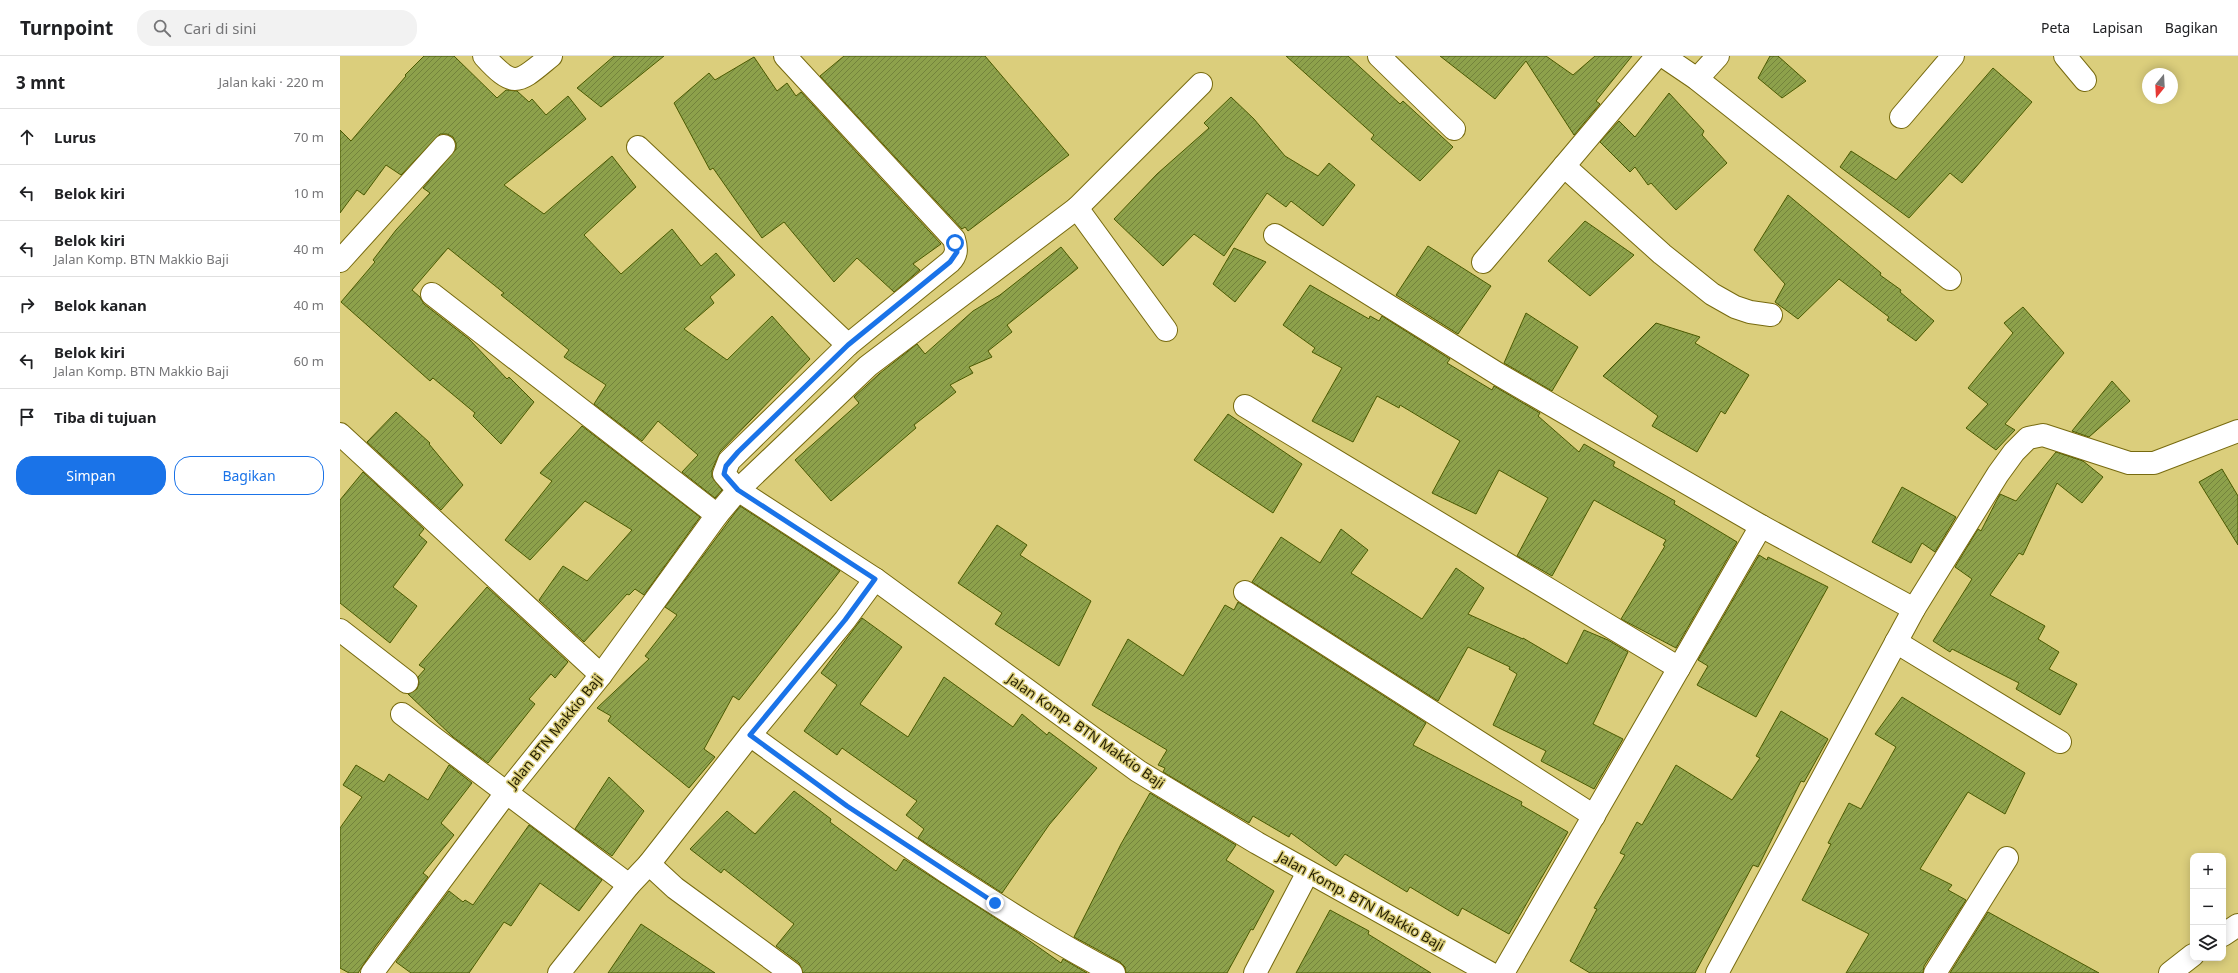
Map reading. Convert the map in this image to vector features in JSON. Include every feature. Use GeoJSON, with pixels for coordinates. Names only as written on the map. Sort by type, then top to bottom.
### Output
{"type":"FeatureCollection","features":[{"type":"Feature","properties":{"kind":"street"},"geometry":{"type":"LineString","coordinates":[[484,56],[500,74],[511,79],[528,74],[551,56]]}},
{"type":"Feature","properties":{"kind":"street"},"geometry":{"type":"LineString","coordinates":[[638,147],[848,345],[950,262],[957,252],[957,247],[954,239],[785,56]]}},
{"type":"Feature","properties":{"kind":"street"},"geometry":{"type":"LineString","coordinates":[[1379,56],[1454,130]]}},
{"type":"Feature","properties":{"kind":"street"},"geometry":{"type":"LineString","coordinates":[[1483,262],[1657,56]]}},
{"type":"Feature","properties":{"kind":"street"},"geometry":{"type":"LineString","coordinates":[[1663,56],[1697,79],[1950,279]]}},
{"type":"Feature","properties":{"kind":"street"},"geometry":{"type":"LineString","coordinates":[[1697,79],[1718,56]]}},
{"type":"Feature","properties":{"kind":"street"},"geometry":{"type":"LineString","coordinates":[[1901,117],[1953,56]]}},
{"type":"Feature","properties":{"kind":"street"},"geometry":{"type":"LineString","coordinates":[[2065,56],[2085,80]]}},
{"type":"Feature","properties":{"kind":"street","name":"Jalan BTN Makkio Baji"},"geometry":{"type":"LineString","coordinates":[[372,973],[506,793],[601,675],[717,515],[738,490],[868,366],[1077,208],[1201,84]]}},
{"type":"Feature","properties":{"kind":"street"},"geometry":{"type":"LineString","coordinates":[[340,261],[444,146]]}},
{"type":"Feature","properties":{"kind":"street"},"geometry":{"type":"LineString","coordinates":[[1564,166],[1662,254],[1712,294],[1735,307],[1750,312],[1771,315]]}},
{"type":"Feature","properties":{"kind":"street"},"geometry":{"type":"LineString","coordinates":[[1077,208],[1166,330]]}},
{"type":"Feature","properties":{"kind":"street"},"geometry":{"type":"LineString","coordinates":[[1275,235],[1498,374],[1761,526],[1914,609]]}},
{"type":"Feature","properties":{"kind":"street"},"geometry":{"type":"LineString","coordinates":[[432,294],[717,515]]}},
{"type":"Feature","properties":{"kind":"street","name":"Jalan Komp. BTN Makkio Baji"},"geometry":{"type":"LineString","coordinates":[[848,345],[730,461],[724,474],[738,490],[875,579],[1138,771],[1308,872],[1490,973]]}},
{"type":"Feature","properties":{"kind":"street"},"geometry":{"type":"LineString","coordinates":[[1245,406],[1679,668]]}},
{"type":"Feature","properties":{"kind":"street"},"geometry":{"type":"LineString","coordinates":[[1716,973],[1914,609],[1998,474],[2014,452],[2028,438],[2044,435],[2130,463],[2154,463],[2238,431]]}},
{"type":"Feature","properties":{"kind":"street"},"geometry":{"type":"LineString","coordinates":[[340,434],[601,675]]}},
{"type":"Feature","properties":{"kind":"street"},"geometry":{"type":"LineString","coordinates":[[1503,973],[1761,526]]}},
{"type":"Feature","properties":{"kind":"street"},"geometry":{"type":"LineString","coordinates":[[559,973],[750,735],[845,620],[875,579]]}},
{"type":"Feature","properties":{"kind":"street"},"geometry":{"type":"LineString","coordinates":[[1245,592],[1594,816]]}},
{"type":"Feature","properties":{"kind":"street"},"geometry":{"type":"LineString","coordinates":[[340,630],[406,682]]}},
{"type":"Feature","properties":{"kind":"street"},"geometry":{"type":"LineString","coordinates":[[1896,642],[2060,742]]}},
{"type":"Feature","properties":{"kind":"street"},"geometry":{"type":"LineString","coordinates":[[402,714],[629,885]]}},
{"type":"Feature","properties":{"kind":"street"},"geometry":{"type":"LineString","coordinates":[[750,735],[847,806],[995,903],[1066,948],[1114,973]]}},
{"type":"Feature","properties":{"kind":"street"},"geometry":{"type":"LineString","coordinates":[[1935,973],[2007,858]]}},
{"type":"Feature","properties":{"kind":"street"},"geometry":{"type":"LineString","coordinates":[[648,864],[674,888],[791,973]]}},
{"type":"Feature","properties":{"kind":"street"},"geometry":{"type":"LineString","coordinates":[[1255,973],[1308,872]]}},
{"type":"Feature","properties":{"kind":"street"},"geometry":{"type":"LineString","coordinates":[[2226,933],[2238,925]]}},
{"type":"Feature","properties":{"kind":"street"},"geometry":{"type":"LineString","coordinates":[[2170,973],[2190,957]]}},
{"type":"Feature","properties":{"kind":"building"},"geometry":{"type":"Polygon","coordinates":[[[424,56],[454,56],[497,98],[506,90],[517,91],[529,102],[532,99],[546,115],[568,96],[586,119],[504,185],[544,214],[612,156],[636,187],[584,235],[621,274],[672,229],[701,266],[716,253],[735,275],[710,297],[714,303],[684,329],[727,360],[772,316],[810,359],[720,452],[712,470],[712,477],[722,490],[715,498],[682,472],[698,455],[658,421],[642,441],[594,404],[606,385],[564,357],[569,350],[501,295],[504,293],[448,248],[412,290],[420,297],[424,304],[469,339],[507,379],[509,377],[534,402],[501,444],[473,416],[475,413],[433,378],[430,381],[341,302],[375,262],[373,260],[396,230],[430,193],[423,188],[456,149],[456,143],[453,137],[447,134],[440,134],[401,175],[386,165],[364,195],[357,190],[340,213],[340,130],[351,141],[406,76],[405,75],[424,56]]]}},
{"type":"Feature","properties":{"kind":"building"},"geometry":{"type":"Polygon","coordinates":[[[614,56],[664,56],[601,107],[577,88],[614,56]]]}},
{"type":"Feature","properties":{"kind":"building"},"geometry":{"type":"Polygon","coordinates":[[[844,56],[985,56],[1069,155],[968,231],[965,227],[962,229],[820,76],[844,56]]]}},
{"type":"Feature","properties":{"kind":"building"},"geometry":{"type":"Polygon","coordinates":[[[1286,56],[1348,56],[1400,104],[1403,101],[1453,147],[1420,181],[1371,139],[1374,135],[1286,56]]]}},
{"type":"Feature","properties":{"kind":"building"},"geometry":{"type":"Polygon","coordinates":[[[1440,56],[1546,56],[1573,75],[1595,56],[1632,56],[1596,101],[1600,104],[1574,135],[1526,61],[1495,99],[1440,56]]]}},
{"type":"Feature","properties":{"kind":"building"},"geometry":{"type":"Polygon","coordinates":[[[1770,56],[1778,56],[1806,81],[1782,98],[1758,78],[1770,56]]]}},
{"type":"Feature","properties":{"kind":"building"},"geometry":{"type":"Polygon","coordinates":[[[754,57],[777,91],[787,83],[796,96],[801,92],[941,244],[913,264],[920,270],[894,292],[857,258],[834,282],[784,222],[762,238],[713,168],[710,170],[674,103],[709,73],[715,80],[754,57]]]}},
{"type":"Feature","properties":{"kind":"building"},"geometry":{"type":"Polygon","coordinates":[[[1993,68],[2032,102],[1962,183],[1950,173],[1909,218],[1840,167],[1851,151],[1896,180],[1993,68]]]}},
{"type":"Feature","properties":{"kind":"building"},"geometry":{"type":"Polygon","coordinates":[[[1669,93],[1704,131],[1702,135],[1727,163],[1676,210],[1651,183],[1648,185],[1635,167],[1630,172],[1600,142],[1619,121],[1635,137],[1669,93]]]}},
{"type":"Feature","properties":{"kind":"building"},"geometry":{"type":"Polygon","coordinates":[[[1231,97],[1254,119],[1285,156],[1318,176],[1329,163],[1355,185],[1323,226],[1291,201],[1286,207],[1267,193],[1224,256],[1194,234],[1163,266],[1114,219],[1157,174],[1209,128],[1204,123],[1231,97]]]}},
{"type":"Feature","properties":{"kind":"building"},"geometry":{"type":"Polygon","coordinates":[[[1788,195],[1881,273],[1880,275],[1901,290],[1900,292],[1934,321],[1916,341],[1887,320],[1889,317],[1839,279],[1798,319],[1775,302],[1785,284],[1754,250],[1788,195]]]}},
{"type":"Feature","properties":{"kind":"building"},"geometry":{"type":"Polygon","coordinates":[[[1585,221],[1634,255],[1590,296],[1548,261],[1585,221]]]}},
{"type":"Feature","properties":{"kind":"building"},"geometry":{"type":"Polygon","coordinates":[[[1428,246],[1491,286],[1458,334],[1396,295],[1428,246]]]}},
{"type":"Feature","properties":{"kind":"building"},"geometry":{"type":"Polygon","coordinates":[[[1061,247],[1078,268],[1007,325],[1012,332],[988,351],[992,357],[969,367],[973,373],[950,385],[956,392],[914,425],[916,428],[831,501],[795,460],[859,403],[854,397],[879,374],[917,344],[925,354],[973,311],[1000,295],[1061,247]]]}},
{"type":"Feature","properties":{"kind":"building"},"geometry":{"type":"Polygon","coordinates":[[[1234,248],[1266,262],[1235,302],[1213,284],[1234,248]]]}},
{"type":"Feature","properties":{"kind":"building"},"geometry":{"type":"Polygon","coordinates":[[[1310,285],[1369,319],[1370,316],[1379,321],[1382,316],[1450,359],[1447,363],[1492,390],[1494,386],[1540,413],[1538,416],[1579,452],[1584,444],[1615,462],[1613,466],[1675,501],[1674,504],[1737,542],[1676,648],[1621,619],[1665,546],[1663,545],[1666,540],[1594,500],[1552,576],[1517,556],[1548,498],[1499,470],[1476,514],[1432,493],[1460,441],[1400,405],[1399,408],[1377,396],[1353,442],[1312,421],[1342,368],[1312,352],[1315,348],[1283,325],[1310,285]]]}},
{"type":"Feature","properties":{"kind":"building"},"geometry":{"type":"Polygon","coordinates":[[[2023,307],[2064,353],[2005,424],[2015,430],[1996,450],[1966,428],[1988,404],[1968,388],[2013,333],[2004,323],[2023,307]]]}},
{"type":"Feature","properties":{"kind":"building"},"geometry":{"type":"Polygon","coordinates":[[[1526,313],[1578,347],[1552,391],[1504,363],[1526,313]]]}},
{"type":"Feature","properties":{"kind":"building"},"geometry":{"type":"Polygon","coordinates":[[[1656,323],[1700,337],[1695,343],[1749,375],[1725,414],[1721,411],[1697,452],[1652,426],[1658,416],[1603,376],[1656,323]]]}},
{"type":"Feature","properties":{"kind":"building"},"geometry":{"type":"Polygon","coordinates":[[[2112,381],[2130,401],[2089,437],[2072,431],[2112,381]]]}},
{"type":"Feature","properties":{"kind":"building"},"geometry":{"type":"Polygon","coordinates":[[[396,412],[430,443],[429,444],[463,485],[441,510],[367,442],[396,412]]]}},
{"type":"Feature","properties":{"kind":"building"},"geometry":{"type":"Polygon","coordinates":[[[1228,414],[1302,464],[1273,513],[1194,460],[1228,414]]]}},
{"type":"Feature","properties":{"kind":"building"},"geometry":{"type":"Polygon","coordinates":[[[582,426],[700,517],[644,595],[635,589],[629,595],[627,594],[584,642],[539,600],[563,566],[587,581],[632,530],[585,501],[530,560],[505,540],[552,481],[540,473],[582,426]]]}},
{"type":"Feature","properties":{"kind":"building"},"geometry":{"type":"Polygon","coordinates":[[[2056,452],[2083,461],[2103,477],[2082,503],[2057,483],[2023,555],[2019,553],[1990,595],[2045,626],[2038,639],[2059,652],[2049,669],[2077,684],[2060,715],[2016,689],[2019,683],[1952,649],[1950,652],[1933,641],[1972,579],[1955,567],[1978,529],[1981,531],[2000,494],[2016,501],[2056,452]]]}},
{"type":"Feature","properties":{"kind":"building"},"geometry":{"type":"Polygon","coordinates":[[[2222,469],[2238,496],[2238,545],[2199,482],[2222,469]]]}},
{"type":"Feature","properties":{"kind":"building"},"geometry":{"type":"Polygon","coordinates":[[[363,472],[424,529],[419,535],[427,542],[393,587],[417,606],[390,643],[340,603],[340,500],[363,472]]]}},
{"type":"Feature","properties":{"kind":"building"},"geometry":{"type":"Polygon","coordinates":[[[1902,487],[1956,517],[1935,552],[1922,543],[1911,563],[1872,542],[1902,487]]]}},
{"type":"Feature","properties":{"kind":"building"},"geometry":{"type":"Polygon","coordinates":[[[740,506],[840,571],[739,700],[733,696],[704,749],[715,757],[689,788],[608,721],[611,716],[597,708],[649,659],[645,656],[677,615],[665,607],[740,506]]]}},
{"type":"Feature","properties":{"kind":"building"},"geometry":{"type":"Polygon","coordinates":[[[997,525],[1027,545],[1020,555],[1091,601],[1059,666],[995,624],[1002,613],[958,583],[997,525]]]}},
{"type":"Feature","properties":{"kind":"building"},"geometry":{"type":"Polygon","coordinates":[[[1341,529],[1368,550],[1351,573],[1422,619],[1456,568],[1484,588],[1468,614],[1523,638],[1567,664],[1584,630],[1608,640],[1628,652],[1593,724],[1623,739],[1594,789],[1541,761],[1546,751],[1493,725],[1517,674],[1509,669],[1510,667],[1468,647],[1438,701],[1252,582],[1281,537],[1320,563],[1341,529]]]}},
{"type":"Feature","properties":{"kind":"building"},"geometry":{"type":"Polygon","coordinates":[[[1759,555],[1767,560],[1768,557],[1828,587],[1756,717],[1697,685],[1708,666],[1698,660],[1759,555]]]}},
{"type":"Feature","properties":{"kind":"building"},"geometry":{"type":"Polygon","coordinates":[[[487,587],[568,662],[555,678],[551,674],[529,699],[535,704],[488,763],[453,737],[408,694],[417,689],[419,683],[418,677],[425,669],[419,665],[487,587]]]}},
{"type":"Feature","properties":{"kind":"building"},"geometry":{"type":"Polygon","coordinates":[[[1238,602],[1426,723],[1413,745],[1522,802],[1521,805],[1568,832],[1509,934],[1462,908],[1458,916],[1410,887],[1407,892],[1345,854],[1336,866],[1291,833],[1289,837],[1253,816],[1249,823],[1163,772],[1165,768],[1158,765],[1167,750],[1092,705],[1128,639],[1183,676],[1225,605],[1234,610],[1238,602]]]}},
{"type":"Feature","properties":{"kind":"building"},"geometry":{"type":"Polygon","coordinates":[[[862,618],[902,647],[860,704],[908,737],[944,677],[1013,727],[1022,714],[1047,735],[1049,732],[1097,768],[1049,825],[1002,893],[918,838],[924,829],[906,815],[917,801],[842,748],[837,755],[804,731],[837,685],[821,673],[862,618]]]}},
{"type":"Feature","properties":{"kind":"building"},"geometry":{"type":"Polygon","coordinates":[[[1902,697],[2025,773],[2005,814],[1968,792],[1920,869],[1952,885],[1948,890],[1966,900],[1924,966],[1923,973],[1846,973],[1869,934],[1802,900],[1831,844],[1828,843],[1849,803],[1861,809],[1896,747],[1875,734],[1902,697]]]}},
{"type":"Feature","properties":{"kind":"building"},"geometry":{"type":"Polygon","coordinates":[[[1781,711],[1828,739],[1804,782],[1801,781],[1758,867],[1753,865],[1695,973],[1590,973],[1570,961],[1597,909],[1594,908],[1625,855],[1620,853],[1637,822],[1642,825],[1676,765],[1732,800],[1760,758],[1756,756],[1781,711]]]}},
{"type":"Feature","properties":{"kind":"building"},"geometry":{"type":"Polygon","coordinates":[[[356,765],[384,782],[389,774],[428,800],[449,765],[472,783],[441,823],[454,835],[423,873],[428,877],[375,947],[358,973],[349,973],[340,968],[340,828],[362,797],[343,785],[356,765]]]}},
{"type":"Feature","properties":{"kind":"building"},"geometry":{"type":"Polygon","coordinates":[[[609,777],[644,811],[612,856],[575,829],[609,777]]]}},
{"type":"Feature","properties":{"kind":"building"},"geometry":{"type":"Polygon","coordinates":[[[794,791],[831,819],[830,822],[896,871],[904,859],[1017,932],[1061,963],[1063,959],[1087,973],[803,973],[799,963],[776,946],[794,924],[724,869],[721,873],[690,849],[727,811],[755,834],[794,791]]]}},
{"type":"Feature","properties":{"kind":"building"},"geometry":{"type":"Polygon","coordinates":[[[1150,793],[1236,845],[1226,860],[1274,891],[1227,973],[1126,973],[1125,967],[1120,962],[1074,937],[1121,844],[1150,793]]]}},
{"type":"Feature","properties":{"kind":"building"},"geometry":{"type":"Polygon","coordinates":[[[529,825],[602,880],[579,911],[540,883],[511,926],[504,922],[469,973],[411,973],[396,962],[449,891],[463,902],[465,900],[473,905],[529,825]]]}},
{"type":"Feature","properties":{"kind":"building"},"geometry":{"type":"Polygon","coordinates":[[[1330,910],[1369,931],[1368,934],[1431,973],[1296,973],[1330,910]]]}},
{"type":"Feature","properties":{"kind":"building"},"geometry":{"type":"Polygon","coordinates":[[[1988,912],[2099,973],[1950,973],[1988,912]]]}},
{"type":"Feature","properties":{"kind":"building"},"geometry":{"type":"Polygon","coordinates":[[[641,924],[715,973],[608,973],[641,924]]]}},
{"type":"Feature","properties":{"kind":"route"},"geometry":{"type":"LineString","coordinates":[[955,243],[957,252],[953,259],[848,345],[738,452],[726,466],[724,474],[738,490],[875,579],[845,620],[750,735],[847,806],[995,903]]}}]}
